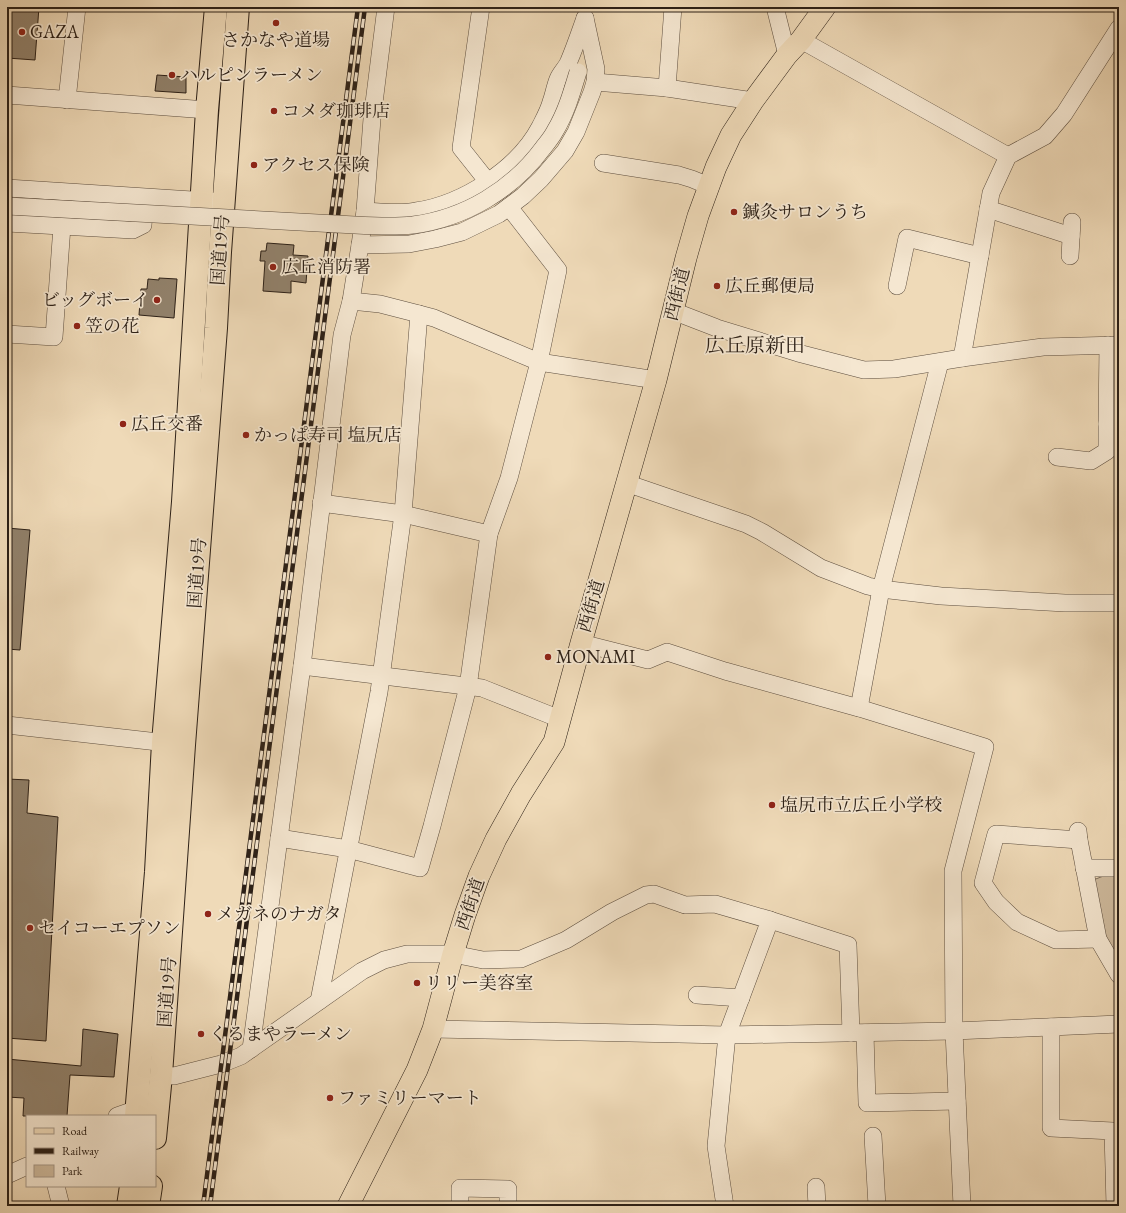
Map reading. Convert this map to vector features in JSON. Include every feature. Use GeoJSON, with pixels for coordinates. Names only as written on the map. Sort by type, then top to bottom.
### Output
{"type":"FeatureCollection","features":[{"type":"Feature","properties":{"kind":"highway","name":"国道19号"},"geometry":{"type":"LineString","coordinates":[[156,1128],[215,335],[213,201],[207,110],[216,7]]}},
{"type":"Feature","properties":{"kind":"highway","name":"国道19号"},"geometry":{"type":"LineString","coordinates":[[130,1114],[156,872],[163,743],[183,502],[213,201],[238,7]]}},
{"type":"Feature","properties":{"kind":"highway"},"geometry":{"type":"LineString","coordinates":[[128,1206],[130,1187]]}},
{"type":"Feature","properties":{"kind":"highway"},"geometry":{"type":"LineString","coordinates":[[148,1206],[151,1187]]}},
{"type":"Feature","properties":{"kind":"main road","name":"西街道"},"geometry":{"type":"LineString","coordinates":[[348,1206],[417,1070],[433,1029],[453,954],[469,902],[479,876],[496,839],[521,794],[554,742],[656,380],[686,258],[698,216],[716,166],[731,135],[753,101],[825,7]]}},
{"type":"Feature","properties":{"kind":"street"},"geometry":{"type":"LineString","coordinates":[[67,100],[77,7]]}},
{"type":"Feature","properties":{"kind":"street"},"geometry":{"type":"LineString","coordinates":[[251,1049],[302,666],[342,335],[351,301],[365,211],[372,119],[386,7]]}},
{"type":"Feature","properties":{"kind":"street"},"geometry":{"type":"LineString","coordinates":[[480,7],[461,148],[488,182]]}},
{"type":"Feature","properties":{"kind":"street"},"geometry":{"type":"LineString","coordinates":[[667,88],[673,7]]}},
{"type":"Feature","properties":{"kind":"street"},"geometry":{"type":"LineString","coordinates":[[775,7],[787,55]]}},
{"type":"Feature","properties":{"kind":"street"},"geometry":{"type":"LineString","coordinates":[[365,211],[416,211],[447,203],[477,189],[514,161],[540,128],[551,104],[559,77],[569,63],[586,13]]}},
{"type":"Feature","properties":{"kind":"street"},"geometry":{"type":"LineString","coordinates":[[360,245],[409,244],[462,232],[499,214],[523,196],[541,179],[565,150],[576,132],[585,112],[595,82],[596,69],[586,13]]}},
{"type":"Feature","properties":{"kind":"street"},"geometry":{"type":"LineString","coordinates":[[7,206],[389,226],[412,225],[456,215],[484,201],[520,175],[555,132],[569,101],[578,72],[586,13]]}},
{"type":"Feature","properties":{"kind":"street"},"geometry":{"type":"LineString","coordinates":[[962,358],[991,193],[1008,156],[1045,136],[1064,114],[1119,28]]}},
{"type":"Feature","properties":{"kind":"street"},"geometry":{"type":"LineString","coordinates":[[801,40],[1008,156]]}},
{"type":"Feature","properties":{"kind":"street"},"geometry":{"type":"LineString","coordinates":[[595,82],[667,88],[753,101]]}},
{"type":"Feature","properties":{"kind":"street"},"geometry":{"type":"LineString","coordinates":[[7,95],[207,110]]}},
{"type":"Feature","properties":{"kind":"street"},"geometry":{"type":"LineString","coordinates":[[603,163],[679,175],[709,186]]}},
{"type":"Feature","properties":{"kind":"street"},"geometry":{"type":"LineString","coordinates":[[7,188],[145,198],[213,201]]}},
{"type":"Feature","properties":{"kind":"street"},"geometry":{"type":"LineString","coordinates":[[7,223],[133,230],[143,225],[145,198]]}},
{"type":"Feature","properties":{"kind":"street"},"geometry":{"type":"LineString","coordinates":[[279,838],[348,849],[420,868],[468,687],[489,534],[509,478],[539,362],[558,270],[509,207]]}},
{"type":"Feature","properties":{"kind":"street"},"geometry":{"type":"LineString","coordinates":[[988,209],[1072,229],[1070,256]]}},
{"type":"Feature","properties":{"kind":"street"},"geometry":{"type":"LineString","coordinates":[[7,334],[54,337],[62,226]]}},
{"type":"Feature","properties":{"kind":"street"},"geometry":{"type":"LineString","coordinates":[[897,286],[907,238],[980,256]]}},
{"type":"Feature","properties":{"kind":"street"},"geometry":{"type":"LineString","coordinates":[[351,301],[380,304],[434,318],[539,362],[656,380]]}},
{"type":"Feature","properties":{"kind":"street"},"geometry":{"type":"LineString","coordinates":[[673,311],[717,328],[864,370],[894,370],[962,358],[1043,347],[1113,345],[1113,424],[1107,451],[1091,461],[1057,457]]}},
{"type":"Feature","properties":{"kind":"street"},"geometry":{"type":"LineString","coordinates":[[319,1001],[379,692],[403,514],[419,314]]}},
{"type":"Feature","properties":{"kind":"street"},"geometry":{"type":"LineString","coordinates":[[859,708],[881,589],[940,362]]}},
{"type":"Feature","properties":{"kind":"street"},"geometry":{"type":"LineString","coordinates":[[626,483],[746,524],[821,568],[868,586],[881,589],[941,596],[1065,603],[1119,603]]}},
{"type":"Feature","properties":{"kind":"street"},"geometry":{"type":"LineString","coordinates":[[321,503],[403,514],[489,534]]}},
{"type":"Feature","properties":{"kind":"street"},"geometry":{"type":"LineString","coordinates":[[581,643],[648,660],[667,652],[725,671],[859,708],[985,747],[953,871],[954,1031],[962,1206]]}},
{"type":"Feature","properties":{"kind":"street"},"geometry":{"type":"LineString","coordinates":[[302,666],[482,688],[560,719]]}},
{"type":"Feature","properties":{"kind":"street"},"geometry":{"type":"LineString","coordinates":[[7,724],[163,743],[184,744]]}},
{"type":"Feature","properties":{"kind":"street"},"geometry":{"type":"LineString","coordinates":[[1098,939],[1056,940],[1017,922],[996,902],[983,883],[996,834],[1079,835],[1098,939],[1119,975]]}},
{"type":"Feature","properties":{"kind":"street"},"geometry":{"type":"LineString","coordinates":[[1084,868],[1119,868]]}},
{"type":"Feature","properties":{"kind":"street"},"geometry":{"type":"LineString","coordinates":[[161,1075],[174,1076],[221,1064],[241,1056],[362,971],[384,960],[407,954],[453,954],[483,960],[521,959],[566,940],[612,912],[646,896],[654,894],[685,905],[715,904],[848,945],[867,1103],[957,1101]]}},
{"type":"Feature","properties":{"kind":"street"},"geometry":{"type":"LineString","coordinates":[[725,1206],[716,1146],[726,1036],[770,920]]}},
{"type":"Feature","properties":{"kind":"street"},"geometry":{"type":"LineString","coordinates":[[697,996],[741,998]]}},
{"type":"Feature","properties":{"kind":"street"},"geometry":{"type":"LineString","coordinates":[[433,1029],[726,1036],[954,1031],[1119,1024]]}},
{"type":"Feature","properties":{"kind":"street"},"geometry":{"type":"LineString","coordinates":[[1051,1027],[1051,1128],[1113,1131],[1115,1206]]}},
{"type":"Feature","properties":{"kind":"street"},"geometry":{"type":"LineString","coordinates":[[873,1136],[877,1206]]}},
{"type":"Feature","properties":{"kind":"street"},"geometry":{"type":"LineString","coordinates":[[7,1175],[26,1166]]}},
{"type":"Feature","properties":{"kind":"street"},"geometry":{"type":"LineString","coordinates":[[56,1187],[61,1206]]}},
{"type":"Feature","properties":{"kind":"street"},"geometry":{"type":"LineString","coordinates":[[816,1187],[817,1206]]}},
{"type":"Feature","properties":{"kind":"street"},"geometry":{"type":"LineString","coordinates":[[460,1206],[460,1188],[508,1189],[508,1206]]}},
{"type":"Feature","properties":{"kind":"green space"},"geometry":{"type":"Polygon","coordinates":[[[1119,870],[1119,969],[1100,951],[1088,882],[1119,870]]]}},
{"type":"Feature","properties":{"kind":"building","name":"GAZA"},"geometry":{"type":"Polygon","coordinates":[[[7,7],[39,7],[35,60],[7,58],[7,7]]]}},
{"type":"Feature","properties":{"kind":"building"},"geometry":{"type":"Polygon","coordinates":[[[157,75],[186,77],[186,93],[155,91],[157,75]]]}},
{"type":"Feature","properties":{"kind":"building"},"geometry":{"type":"Polygon","coordinates":[[[267,243],[294,245],[293,255],[308,256],[306,283],[291,281],[291,293],[263,291],[265,261],[260,261],[261,251],[266,251],[267,243]]]}},
{"type":"Feature","properties":{"kind":"building"},"geometry":{"type":"Polygon","coordinates":[[[159,278],[177,279],[174,318],[139,315],[141,289],[147,289],[148,279],[159,280],[159,278]]]}},
{"type":"Feature","properties":{"kind":"building"},"geometry":{"type":"Polygon","coordinates":[[[7,528],[30,530],[20,650],[7,649],[7,528]]]}},
{"type":"Feature","properties":{"kind":"building","name":"セイコーエプソン"},"geometry":{"type":"Polygon","coordinates":[[[7,779],[29,780],[27,813],[58,817],[46,1041],[7,1038],[7,779]]]}},
{"type":"Feature","properties":{"kind":"building"},"geometry":{"type":"Polygon","coordinates":[[[83,1029],[118,1034],[114,1077],[70,1075],[67,1115],[23,1116],[24,1098],[7,1097],[7,1059],[81,1066],[83,1029]]]}},
{"type":"Feature","properties":{"kind":"railway"},"geometry":{"type":"LineString","coordinates":[[203,1206],[358,7]]}},
{"type":"Feature","properties":{"kind":"railway"},"geometry":{"type":"LineString","coordinates":[[210,1206],[365,7]]}},
{"type":"Feature","properties":{"kind":"place","name":"さかなや道場"},"geometry":{"type":"Point","coordinates":[276,23]}},
{"type":"Feature","properties":{"kind":"place","name":"GAZA"},"geometry":{"type":"Point","coordinates":[22,32]}},
{"type":"Feature","properties":{"kind":"place","name":"ハルピンラーメン"},"geometry":{"type":"Point","coordinates":[172,75]}},
{"type":"Feature","properties":{"kind":"place","name":"コメダ珈琲店"},"geometry":{"type":"Point","coordinates":[274,111]}},
{"type":"Feature","properties":{"kind":"place","name":"アクセス保険"},"geometry":{"type":"Point","coordinates":[254,165]}},
{"type":"Feature","properties":{"kind":"place","name":"鍼灸サロンうち"},"geometry":{"type":"Point","coordinates":[734,212]}},
{"type":"Feature","properties":{"kind":"place","name":"広丘消防署"},"geometry":{"type":"Point","coordinates":[273,267]}},
{"type":"Feature","properties":{"kind":"place","name":"広丘郵便局"},"geometry":{"type":"Point","coordinates":[717,286]}},
{"type":"Feature","properties":{"kind":"place","name":"ビッグボーイ"},"geometry":{"type":"Point","coordinates":[157,300]}},
{"type":"Feature","properties":{"kind":"place","name":"笠の花"},"geometry":{"type":"Point","coordinates":[77,326]}},
{"type":"Feature","properties":{"kind":"place","name":"広丘交番"},"geometry":{"type":"Point","coordinates":[123,424]}},
{"type":"Feature","properties":{"kind":"place","name":"かっぱ寿司 塩尻店"},"geometry":{"type":"Point","coordinates":[246,435]}},
{"type":"Feature","properties":{"kind":"place","name":"MONAMI"},"geometry":{"type":"Point","coordinates":[548,657]}},
{"type":"Feature","properties":{"kind":"place","name":"塩尻市立広丘小学校"},"geometry":{"type":"Point","coordinates":[772,805]}},
{"type":"Feature","properties":{"kind":"place","name":"メガネのナガタ"},"geometry":{"type":"Point","coordinates":[208,914]}},
{"type":"Feature","properties":{"kind":"place","name":"セイコーエプソン"},"geometry":{"type":"Point","coordinates":[30,928]}},
{"type":"Feature","properties":{"kind":"place","name":"リリー美容室"},"geometry":{"type":"Point","coordinates":[417,983]}},
{"type":"Feature","properties":{"kind":"place","name":"くるまやラーメン"},"geometry":{"type":"Point","coordinates":[201,1034]}},
{"type":"Feature","properties":{"kind":"place","name":"ファミリーマート"},"geometry":{"type":"Point","coordinates":[330,1098]}},
{"type":"Feature","properties":{"kind":"district","name":"広丘原新田"},"geometry":{"type":"Point","coordinates":[755,345]}}]}
